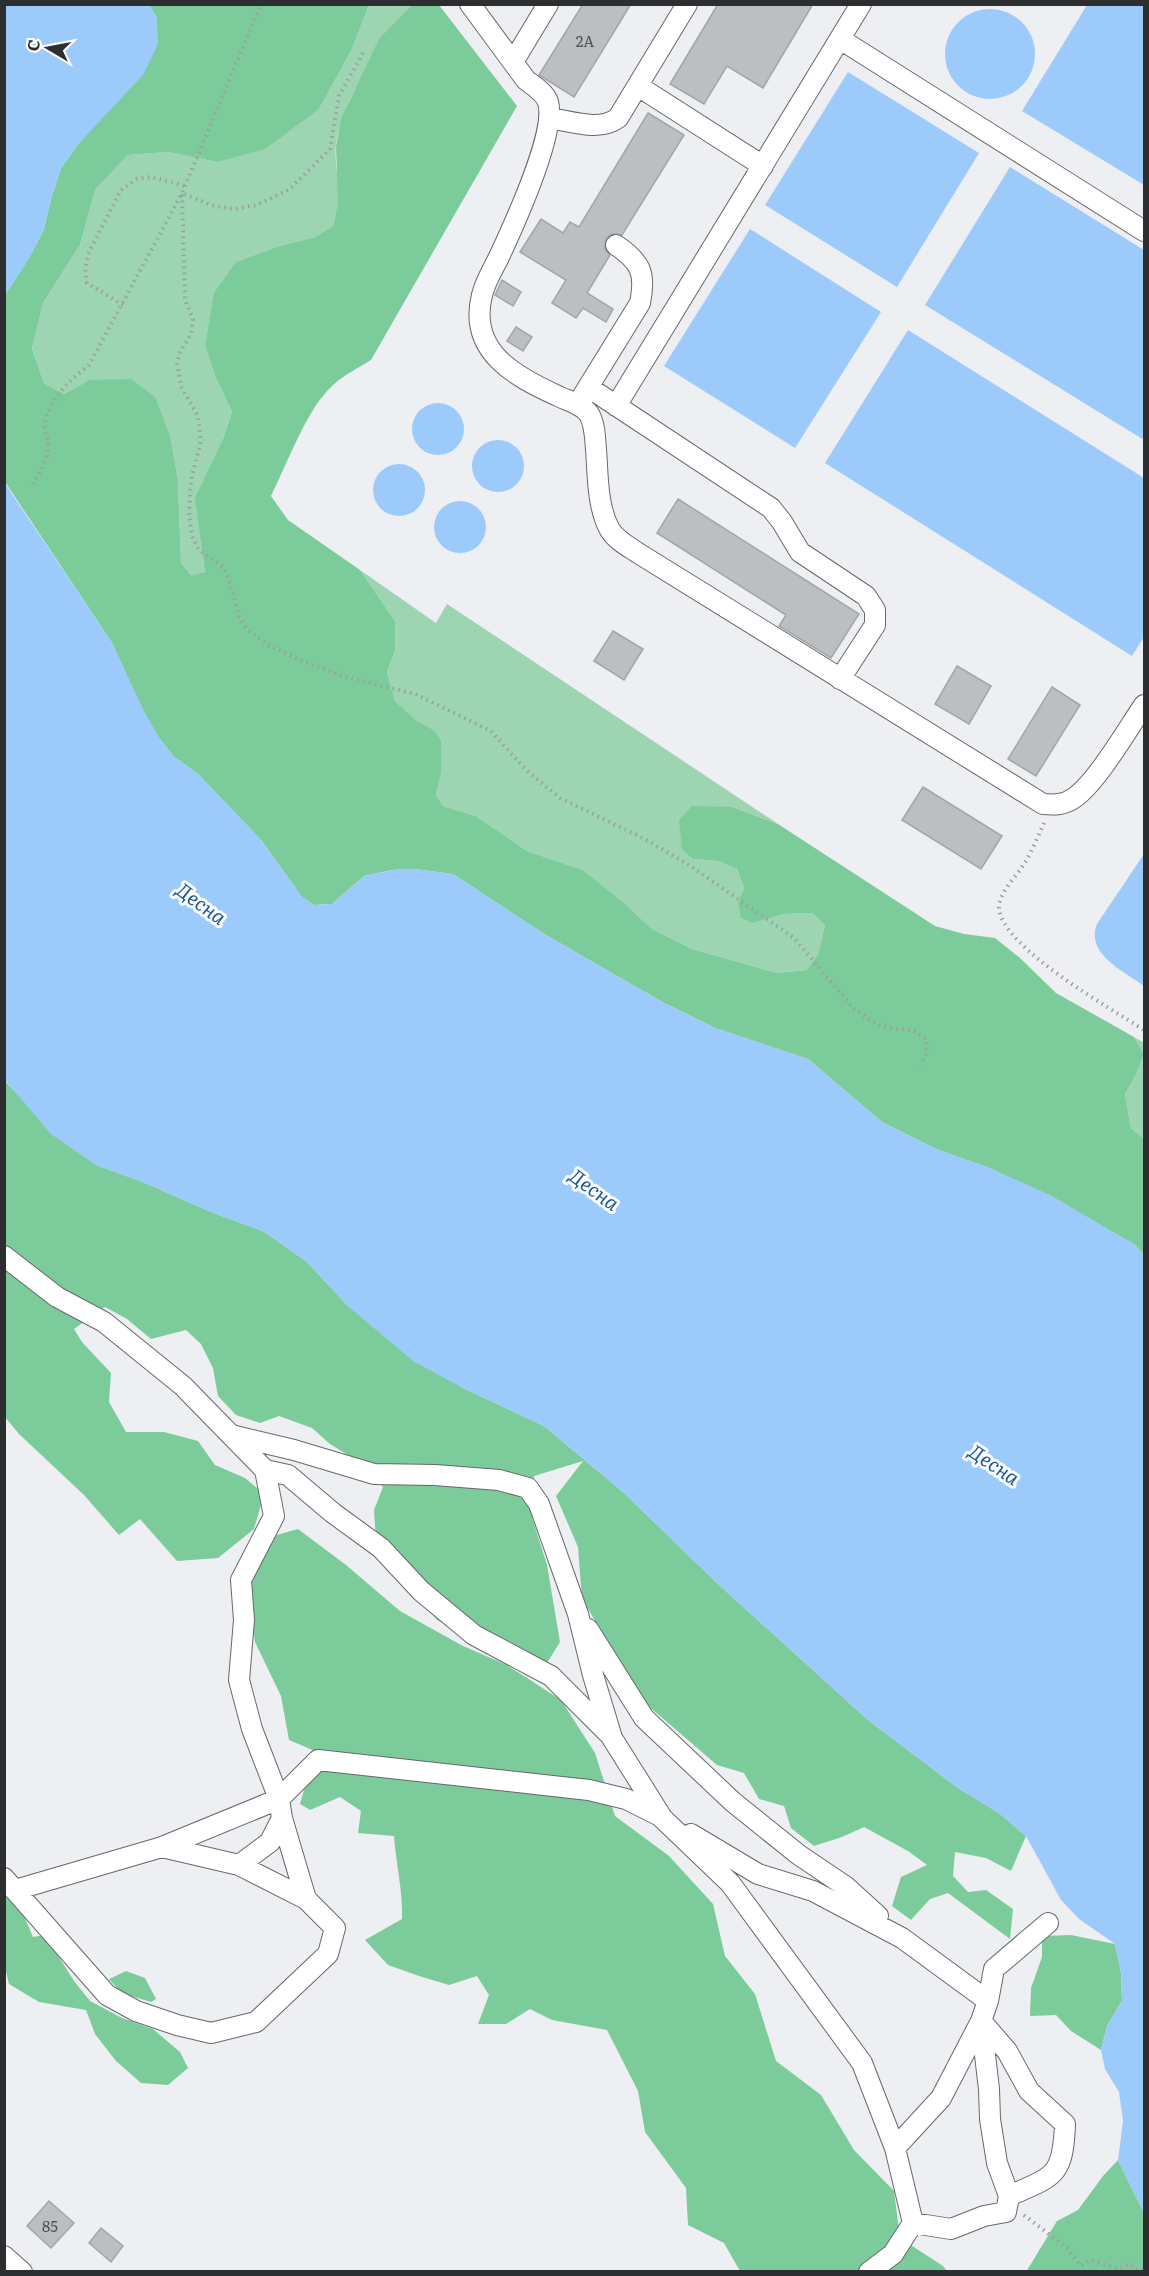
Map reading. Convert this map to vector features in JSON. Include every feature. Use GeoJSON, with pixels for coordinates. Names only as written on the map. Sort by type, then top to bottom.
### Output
{"type":"FeatureCollection","features":[{"type":"Feature","properties":{"kind":"street"},"geometry":{"type":"LineString","coordinates":[[470,4],[526,80],[548,101],[549,118],[542,151],[530,183],[514,225],[482,294],[479,325],[484,342],[493,355],[507,368],[548,392],[577,405],[590,415],[595,430],[600,496],[611,530],[619,539],[638,554],[1036,800],[1059,805],[1080,793],[1096,775],[1144,705]]}},
{"type":"Feature","properties":{"kind":"street"},"geometry":{"type":"LineString","coordinates":[[513,62],[548,4]]}},
{"type":"Feature","properties":{"kind":"street"},"geometry":{"type":"LineString","coordinates":[[549,118],[600,126],[610,124],[618,118],[687,4]]}},
{"type":"Feature","properties":{"kind":"street"},"geometry":{"type":"LineString","coordinates":[[616,406],[861,4]]}},
{"type":"Feature","properties":{"kind":"street"},"geometry":{"type":"LineString","coordinates":[[840,39],[1144,231]]}},
{"type":"Feature","properties":{"kind":"street"},"geometry":{"type":"LineString","coordinates":[[638,86],[763,166]]}},
{"type":"Feature","properties":{"kind":"street"},"geometry":{"type":"LineString","coordinates":[[577,405],[640,303],[644,286],[641,271],[634,258],[616,245]]}},
{"type":"Feature","properties":{"kind":"street"},"geometry":{"type":"LineString","coordinates":[[588,387],[771,508],[800,552],[866,596],[875,610],[875,624],[840,679]]}},
{"type":"Feature","properties":{"kind":"street"},"geometry":{"type":"LineString","coordinates":[[4,1256],[57,1297],[104,1322],[183,1386],[265,1470],[274,1516],[241,1580],[244,1620],[239,1680],[252,1729],[280,1809],[306,1899]]}},
{"type":"Feature","properties":{"kind":"street"},"geometry":{"type":"LineString","coordinates":[[231,1435],[294,1450],[374,1474],[456,1476],[499,1480],[528,1488],[539,1504],[578,1614],[612,1738]]}},
{"type":"Feature","properties":{"kind":"street"},"geometry":{"type":"LineString","coordinates":[[265,1470],[288,1475],[333,1513],[381,1548],[421,1591],[474,1635],[551,1676],[612,1738],[660,1816],[729,1883],[862,2063],[895,2148],[913,2223],[893,2254],[869,2271]]}},
{"type":"Feature","properties":{"kind":"street"},"geometry":{"type":"LineString","coordinates":[[578,1614],[644,1718],[733,1802],[799,1855],[845,1886],[902,1938],[988,2001]]}},
{"type":"Feature","properties":{"kind":"street"},"geometry":{"type":"LineString","coordinates":[[239,1865],[270,1842],[280,1809],[318,1760],[589,1790],[626,1799],[660,1816],[758,1874],[813,1891],[902,1938]]}},
{"type":"Feature","properties":{"kind":"street"},"geometry":{"type":"LineString","coordinates":[[162,1847],[239,1865],[306,1899],[335,1928],[328,1954],[256,2022],[211,2033],[177,2025],[136,2011],[107,1995],[10,1884],[162,1847],[280,1809]]}},
{"type":"Feature","properties":{"kind":"street"},"geometry":{"type":"LineString","coordinates":[[895,2148],[941,2098],[981,2021],[988,2001],[994,1969],[1048,1923]]}},
{"type":"Feature","properties":{"kind":"street"},"geometry":{"type":"LineString","coordinates":[[913,2223],[951,2229],[984,2216],[1006,2212],[1009,2196],[998,2163],[990,2119],[981,2021]]}},
{"type":"Feature","properties":{"kind":"street"},"geometry":{"type":"LineString","coordinates":[[981,2021],[1006,2051],[1029,2091],[1065,2124],[1064,2150],[1055,2172],[1009,2196]]}},
{"type":"Feature","properties":{"kind":"street"},"geometry":{"type":"LineString","coordinates":[[4,2256],[22,2271]]}},
{"type":"Feature","properties":{"kind":"path"},"geometry":{"type":"LineString","coordinates":[[33,484],[45,461],[49,444],[44,424],[48,412],[67,382],[89,365],[182,193],[261,4]]}},
{"type":"Feature","properties":{"kind":"path"},"geometry":{"type":"LineString","coordinates":[[182,193],[214,206],[234,209],[256,206],[290,189],[330,149],[339,96],[363,53]]}},
{"type":"Feature","properties":{"kind":"path"},"geometry":{"type":"LineString","coordinates":[[123,305],[87,283],[85,272],[88,254],[121,190],[137,179],[151,177],[185,186]]}},
{"type":"Feature","properties":{"kind":"path"},"geometry":{"type":"LineString","coordinates":[[182,193],[185,300],[193,319],[191,334],[180,352],[177,363],[181,387],[198,416],[201,441],[191,480],[189,512],[192,536],[198,550],[223,567],[239,616],[246,628],[269,646],[305,662],[343,676],[415,694],[491,731],[527,771],[560,798],[642,838],[689,865],[794,938],[854,1009],[875,1023],[892,1029],[912,1030],[926,1039],[927,1053],[920,1065]]}},
{"type":"Feature","properties":{"kind":"path"},"geometry":{"type":"LineString","coordinates":[[1051,804],[1025,864],[1002,896],[999,908],[1007,928],[1042,963],[1144,1030]]}},
{"type":"Feature","properties":{"kind":"path"},"geometry":{"type":"LineString","coordinates":[[1009,2196],[1020,2212],[1067,2248],[1081,2266],[1090,2260],[1118,2269],[1129,2264],[1138,2271]]}},
{"type":"Feature","properties":{"kind":"green space"},"geometry":{"type":"Polygon","coordinates":[[[149,5],[369,5],[352,49],[319,109],[265,149],[217,162],[168,152],[128,155],[95,190],[80,245],[43,303],[32,349],[44,383],[64,394],[89,380],[131,379],[155,397],[171,439],[178,481],[181,563],[191,575],[205,572],[195,498],[223,439],[232,412],[205,347],[214,293],[236,262],[279,246],[315,237],[333,226],[338,204],[336,146],[341,119],[379,39],[412,5],[439,5],[517,106],[371,360],[339,380],[312,411],[271,496],[288,520],[360,570],[395,621],[395,651],[387,672],[395,701],[416,720],[434,730],[441,741],[441,774],[436,795],[443,806],[476,816],[527,851],[583,870],[652,929],[692,949],[777,973],[807,970],[818,954],[825,925],[812,913],[785,914],[753,923],[741,918],[738,902],[744,888],[737,869],[718,861],[693,859],[682,849],[679,820],[692,806],[732,807],[778,824],[935,926],[964,934],[995,938],[1020,958],[1056,993],[1134,1037],[1144,1054],[1125,1094],[1131,1128],[1144,1139],[1144,1255],[1134,1244],[992,1169],[936,1149],[882,1122],[808,1059],[715,1028],[664,1003],[544,934],[453,874],[415,869],[392,870],[364,876],[332,904],[314,905],[302,897],[261,840],[198,774],[174,757],[159,738],[143,711],[112,643],[5,482],[5,295],[29,258],[44,229],[61,168],[107,111],[157,18],[149,5]]]}},
{"type":"Feature","properties":{"kind":"green space"},"geometry":{"type":"Polygon","coordinates":[[[369,5],[412,5],[377,51],[346,109],[336,144],[338,196],[333,226],[315,237],[279,246],[236,262],[205,347],[232,412],[223,439],[203,559],[205,572],[191,575],[181,563],[178,481],[171,439],[89,380],[64,394],[44,383],[32,349],[43,303],[80,245],[95,190],[128,155],[168,152],[217,162],[319,109],[352,49],[369,5]]]}},
{"type":"Feature","properties":{"kind":"green space"},"geometry":{"type":"Polygon","coordinates":[[[360,570],[436,623],[447,604],[778,824],[732,807],[693,859],[718,861],[737,869],[744,888],[738,902],[753,923],[785,914],[812,913],[825,925],[818,954],[807,970],[777,973],[692,949],[652,929],[583,870],[527,851],[476,816],[443,806],[436,795],[441,774],[434,730],[416,720],[395,701],[387,672],[395,651],[395,621],[360,570]]]}},
{"type":"Feature","properties":{"kind":"green space"},"geometry":{"type":"Polygon","coordinates":[[[1134,1037],[1144,1043],[1144,1054],[1134,1037]]]}},
{"type":"Feature","properties":{"kind":"green space"},"geometry":{"type":"Polygon","coordinates":[[[1144,1054],[1144,1139],[1131,1128],[1125,1094],[1144,1054]]]}},
{"type":"Feature","properties":{"kind":"green space"},"geometry":{"type":"Polygon","coordinates":[[[4,1080],[24,1101],[96,1165],[263,1231],[306,1261],[348,1306],[463,1388],[544,1426],[623,1492],[717,1583],[868,1720],[958,1788],[999,1813],[1026,1836],[1011,1871],[986,1858],[955,1852],[953,1876],[968,1892],[986,1890],[1013,1909],[1010,1939],[948,1893],[930,1899],[911,1920],[892,1906],[901,1877],[927,1865],[908,1851],[864,1827],[814,1846],[791,1828],[784,1806],[759,1799],[744,1773],[717,1765],[646,1704],[582,1599],[578,1547],[556,1496],[583,1461],[534,1476],[532,1517],[547,1565],[560,1642],[542,1671],[437,1620],[402,1577],[377,1555],[374,1510],[383,1487],[351,1457],[330,1444],[312,1428],[279,1416],[260,1423],[236,1415],[218,1396],[213,1368],[201,1344],[186,1330],[151,1339],[127,1319],[105,1307],[74,1329],[82,1342],[111,1373],[109,1402],[126,1432],[164,1432],[198,1441],[215,1465],[245,1478],[264,1494],[254,1529],[218,1558],[177,1561],[140,1519],[119,1535],[84,1495],[19,1434],[5,1417],[4,1080]]]}},
{"type":"Feature","properties":{"kind":"green space"},"geometry":{"type":"Polygon","coordinates":[[[298,1529],[346,1565],[400,1611],[463,1646],[507,1665],[561,1700],[595,1753],[615,1816],[669,1856],[713,1904],[725,1956],[755,1994],[776,2061],[821,2095],[854,2150],[894,2191],[900,2238],[947,2271],[740,2271],[724,2243],[688,2225],[686,2188],[645,2132],[638,2091],[607,2030],[552,2020],[530,2009],[506,2024],[478,2024],[489,1995],[477,1976],[449,1985],[419,1976],[388,1965],[365,1940],[402,1919],[394,1836],[358,1833],[361,1811],[340,1797],[310,1810],[300,1804],[315,1751],[289,1740],[281,1696],[255,1642],[247,1582],[273,1536],[298,1529]]]}},
{"type":"Feature","properties":{"kind":"green space"},"geometry":{"type":"Polygon","coordinates":[[[4,1898],[10,1898],[25,1918],[33,1937],[45,1935],[74,1981],[90,2001],[122,2018],[153,2029],[180,2052],[188,2068],[168,2085],[141,2083],[116,2061],[95,2034],[86,2010],[39,2002],[9,1984],[4,1963],[4,1898]]]}},
{"type":"Feature","properties":{"kind":"green space"},"geometry":{"type":"Polygon","coordinates":[[[1071,1935],[1115,1944],[1121,1972],[1122,2001],[1107,2026],[1101,2050],[1071,2031],[1056,2015],[1030,2016],[1031,1988],[1042,1957],[1042,1936],[1071,1935]]]}},
{"type":"Feature","properties":{"kind":"green space"},"geometry":{"type":"Polygon","coordinates":[[[126,1971],[145,1978],[156,1999],[151,2002],[121,1993],[109,1979],[126,1971]]]}},
{"type":"Feature","properties":{"kind":"green space"},"geometry":{"type":"Polygon","coordinates":[[[1118,2160],[1144,2213],[1144,2271],[1026,2272],[1057,2221],[1078,2210],[1118,2160]]]}},
{"type":"Feature","properties":{"kind":"water"},"geometry":{"type":"Polygon","coordinates":[[[5,4],[149,5],[157,18],[158,44],[143,75],[80,142],[61,168],[44,229],[29,258],[5,295],[5,4]]]}},
{"type":"Feature","properties":{"kind":"water"},"geometry":{"type":"Polygon","coordinates":[[[1087,5],[1144,5],[1144,185],[1022,111],[1087,5]]]}},
{"type":"Feature","properties":{"kind":"water"},"geometry":{"type":"Polygon","coordinates":[[[990,9],[1015,17],[1027,29],[1035,54],[1027,79],[1015,91],[990,99],[965,91],[953,79],[945,54],[953,29],[965,17],[990,9]]]}},
{"type":"Feature","properties":{"kind":"water"},"geometry":{"type":"Polygon","coordinates":[[[848,72],[979,153],[897,287],[765,205],[848,72]]]}},
{"type":"Feature","properties":{"kind":"water"},"geometry":{"type":"Polygon","coordinates":[[[1010,167],[1144,250],[1144,440],[925,305],[1010,167]]]}},
{"type":"Feature","properties":{"kind":"water"},"geometry":{"type":"Polygon","coordinates":[[[750,229],[881,312],[795,448],[664,366],[750,229]]]}},
{"type":"Feature","properties":{"kind":"water"},"geometry":{"type":"Polygon","coordinates":[[[908,330],[1144,478],[1144,637],[1132,656],[825,463],[908,330]]]}},
{"type":"Feature","properties":{"kind":"water"},"geometry":{"type":"Polygon","coordinates":[[[438,403],[448,405],[456,411],[462,419],[464,429],[462,439],[456,447],[448,453],[438,455],[428,453],[420,447],[414,439],[412,429],[414,419],[420,411],[428,405],[438,403]]]}},
{"type":"Feature","properties":{"kind":"water"},"geometry":{"type":"Polygon","coordinates":[[[498,440],[508,442],[516,448],[522,456],[524,466],[522,476],[516,484],[508,490],[498,492],[488,490],[480,484],[474,476],[472,466],[474,456],[480,448],[488,442],[498,440]]]}},
{"type":"Feature","properties":{"kind":"water"},"geometry":{"type":"Polygon","coordinates":[[[399,464],[409,466],[417,472],[423,480],[425,490],[423,500],[417,508],[409,514],[399,516],[389,514],[381,508],[375,500],[373,490],[375,480],[381,472],[389,466],[399,464]]]}},
{"type":"Feature","properties":{"kind":"water","name":"Десна"},"geometry":{"type":"Polygon","coordinates":[[[4,482],[112,643],[159,738],[174,757],[198,774],[261,840],[302,897],[314,905],[332,904],[364,876],[392,870],[415,869],[453,874],[544,934],[664,1003],[715,1028],[808,1059],[882,1122],[936,1149],[992,1169],[1050,1195],[1134,1244],[1144,1255],[1144,2213],[1118,2160],[1123,2121],[1119,2092],[1105,2069],[1101,2050],[1107,2026],[1122,2001],[1121,1972],[1115,1944],[1079,1919],[1061,1900],[1026,1836],[999,1813],[958,1788],[868,1720],[717,1583],[623,1492],[544,1426],[463,1388],[413,1361],[348,1306],[306,1261],[263,1231],[96,1165],[51,1134],[5,1080],[4,482]]]}},
{"type":"Feature","properties":{"kind":"water"},"geometry":{"type":"Polygon","coordinates":[[[460,501],[470,503],[478,509],[484,517],[486,527],[484,537],[478,545],[470,551],[460,553],[450,551],[442,545],[436,537],[434,527],[436,517],[442,509],[450,503],[460,501]]]}},
{"type":"Feature","properties":{"kind":"water"},"geometry":{"type":"Polygon","coordinates":[[[1144,854],[1144,986],[1108,961],[1096,944],[1095,935],[1097,924],[1144,854]]]}},
{"type":"Feature","properties":{"kind":"building"},"geometry":{"type":"Polygon","coordinates":[[[583,4],[631,4],[574,97],[539,75],[583,4]]]}},
{"type":"Feature","properties":{"kind":"building"},"geometry":{"type":"Polygon","coordinates":[[[718,4],[813,4],[763,88],[727,66],[704,104],[670,84],[718,4]]]}},
{"type":"Feature","properties":{"kind":"building"},"geometry":{"type":"Polygon","coordinates":[[[648,113],[684,135],[622,235],[612,234],[606,238],[605,249],[610,255],[587,293],[613,309],[606,322],[583,308],[576,318],[552,303],[566,280],[520,252],[541,219],[563,233],[570,222],[579,227],[648,113]]]}},
{"type":"Feature","properties":{"kind":"building"},"geometry":{"type":"Polygon","coordinates":[[[502,280],[521,292],[513,306],[495,295],[502,280]]]}},
{"type":"Feature","properties":{"kind":"building"},"geometry":{"type":"Polygon","coordinates":[[[516,327],[532,337],[523,351],[507,341],[516,327]]]}},
{"type":"Feature","properties":{"kind":"building"},"geometry":{"type":"Polygon","coordinates":[[[678,499],[859,614],[831,658],[779,626],[786,615],[657,533],[678,499]]]}},
{"type":"Feature","properties":{"kind":"building"},"geometry":{"type":"Polygon","coordinates":[[[613,631],[643,649],[624,680],[594,661],[613,631]]]}},
{"type":"Feature","properties":{"kind":"building"},"geometry":{"type":"Polygon","coordinates":[[[957,666],[991,686],[969,724],[935,704],[957,666]]]}},
{"type":"Feature","properties":{"kind":"building"},"geometry":{"type":"Polygon","coordinates":[[[1052,687],[1080,705],[1036,776],[1008,759],[1052,687]]]}},
{"type":"Feature","properties":{"kind":"building"},"geometry":{"type":"Polygon","coordinates":[[[923,787],[1002,836],[981,869],[902,820],[923,787]]]}},
{"type":"Feature","properties":{"kind":"building"},"geometry":{"type":"Polygon","coordinates":[[[49,2201],[74,2223],[51,2248],[27,2226],[49,2201]]]}},
{"type":"Feature","properties":{"kind":"building"},"geometry":{"type":"Polygon","coordinates":[[[101,2228],[123,2246],[111,2262],[89,2243],[101,2228]]]}}]}
